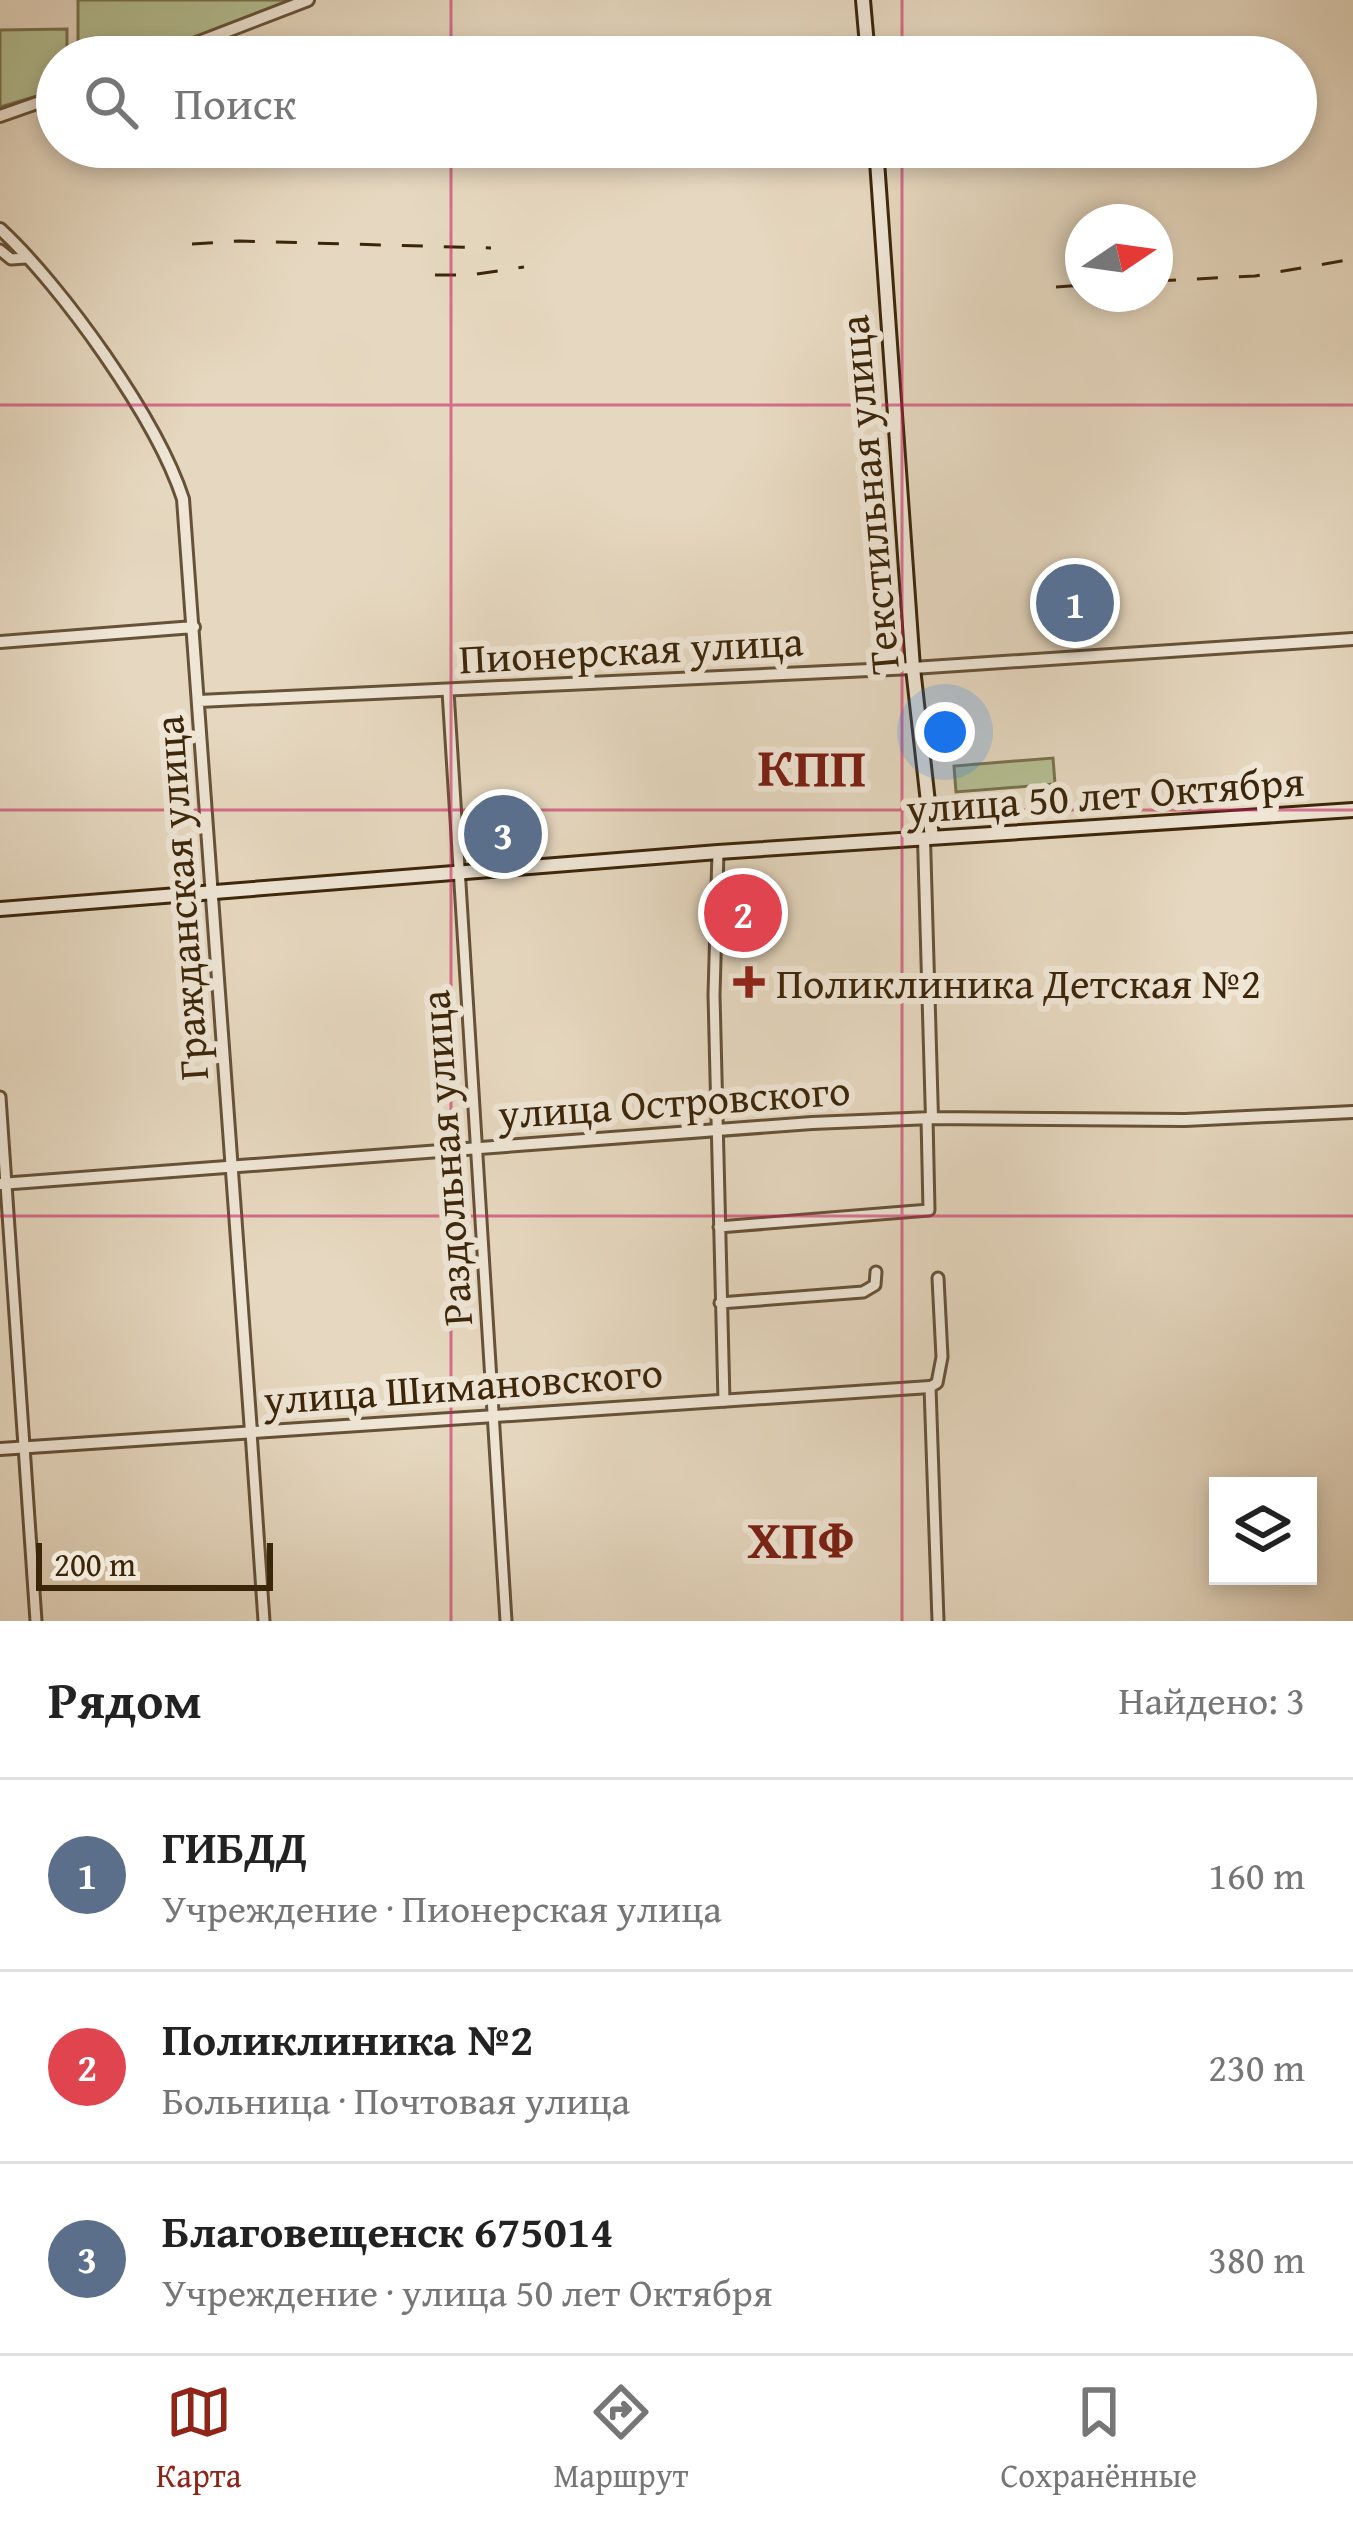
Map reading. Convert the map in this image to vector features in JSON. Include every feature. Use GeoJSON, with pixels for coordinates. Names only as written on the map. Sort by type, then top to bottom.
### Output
{"type":"FeatureCollection","features":[{"type":"Feature","properties":{"kind":"main road"},"geometry":{"type":"LineString","coordinates":[[863,0],[866,36]]}},
{"type":"Feature","properties":{"kind":"main road","name":"Текстильная улица"},"geometry":{"type":"LineString","coordinates":[[877,168],[928,839]]}},
{"type":"Feature","properties":{"kind":"main road","name":"улица 50 лет Октября"},"geometry":{"type":"LineString","coordinates":[[0,908],[718,852],[1353,810]]}},
{"type":"Feature","properties":{"kind":"street"},"geometry":{"type":"LineString","coordinates":[[215,36],[308,0]]}},
{"type":"Feature","properties":{"kind":"street"},"geometry":{"type":"LineString","coordinates":[[0,116],[36,103]]}},
{"type":"Feature","properties":{"kind":"street","name":"Гражданская улица"},"geometry":{"type":"LineString","coordinates":[[0,229],[107,361],[175,473],[187,521],[264,1621]]}},
{"type":"Feature","properties":{"kind":"street"},"geometry":{"type":"LineString","coordinates":[[0,250],[10,259],[26,258]]}},
{"type":"Feature","properties":{"kind":"street"},"geometry":{"type":"LineString","coordinates":[[0,642],[194,627]]}},
{"type":"Feature","properties":{"kind":"street","name":"Пионерская улица"},"geometry":{"type":"LineString","coordinates":[[199,701],[913,668],[1353,639]]}},
{"type":"Feature","properties":{"kind":"street","name":"Раздольная улица"},"geometry":{"type":"LineString","coordinates":[[448,691],[506,1621]]}},
{"type":"Feature","properties":{"kind":"street","name":"Текстильная улица"},"geometry":{"type":"LineString","coordinates":[[719,1227],[929,1210],[928,839]]}},
{"type":"Feature","properties":{"kind":"street"},"geometry":{"type":"LineString","coordinates":[[718,852],[714,995],[724,1401]]}},
{"type":"Feature","properties":{"kind":"street"},"geometry":{"type":"LineString","coordinates":[[0,1097],[36,1621]]}},
{"type":"Feature","properties":{"kind":"street","name":"улица Островского"},"geometry":{"type":"LineString","coordinates":[[3,1184],[930,1118],[1185,1120],[1353,1112]]}},
{"type":"Feature","properties":{"kind":"street"},"geometry":{"type":"LineString","coordinates":[[720,1303],[863,1292],[875,1285],[876,1272]]}},
{"type":"Feature","properties":{"kind":"street"},"geometry":{"type":"LineString","coordinates":[[938,1278],[942,1357],[937,1383],[930,1387],[938,1621]]}},
{"type":"Feature","properties":{"kind":"street","name":"улица Шимановского"},"geometry":{"type":"LineString","coordinates":[[0,1449],[930,1387]]}},
{"type":"Feature","properties":{"kind":"green space"},"geometry":{"type":"Polygon","coordinates":[[[78,0],[291,0],[200,36],[78,36],[78,0]]]}},
{"type":"Feature","properties":{"kind":"green space"},"geometry":{"type":"Polygon","coordinates":[[[67,29],[67,36],[36,36],[36,96],[0,107],[0,30],[67,29]]]}},
{"type":"Feature","properties":{"kind":"green space"},"geometry":{"type":"Polygon","coordinates":[[[1053,758],[1055,784],[956,792],[954,766],[1053,758]]]}},
{"type":"Feature","properties":{"kind":"railway"},"geometry":{"type":"LineString","coordinates":[[192,244],[239,241],[491,248]]}},
{"type":"Feature","properties":{"kind":"railway"},"geometry":{"type":"LineString","coordinates":[[1173,280],[1255,276],[1353,259]]}},
{"type":"Feature","properties":{"kind":"railway"},"geometry":{"type":"LineString","coordinates":[[435,275],[524,267]]}},
{"type":"Feature","properties":{"kind":"railway"},"geometry":{"type":"LineString","coordinates":[[1056,287],[1065,286]]}},
{"type":"Feature","properties":{"kind":"place","name":"ГИБДД"},"geometry":{"type":"Point","coordinates":[1075,603]}},
{"type":"Feature","properties":{"kind":"place","name":"Благовещенск 675014"},"geometry":{"type":"Point","coordinates":[503,834]}},
{"type":"Feature","properties":{"kind":"place","name":"Поликлиника №2"},"geometry":{"type":"Point","coordinates":[743,913]}},
{"type":"Feature","properties":{"kind":"place","name":"Поликлиника Детская №2"},"geometry":{"type":"Point","coordinates":[749,982]}},
{"type":"Feature","properties":{"kind":"district","name":"КПП"},"geometry":{"type":"Point","coordinates":[812,766]}},
{"type":"Feature","properties":{"kind":"district","name":"ХПФ"},"geometry":{"type":"Point","coordinates":[801,1538]}}]}
